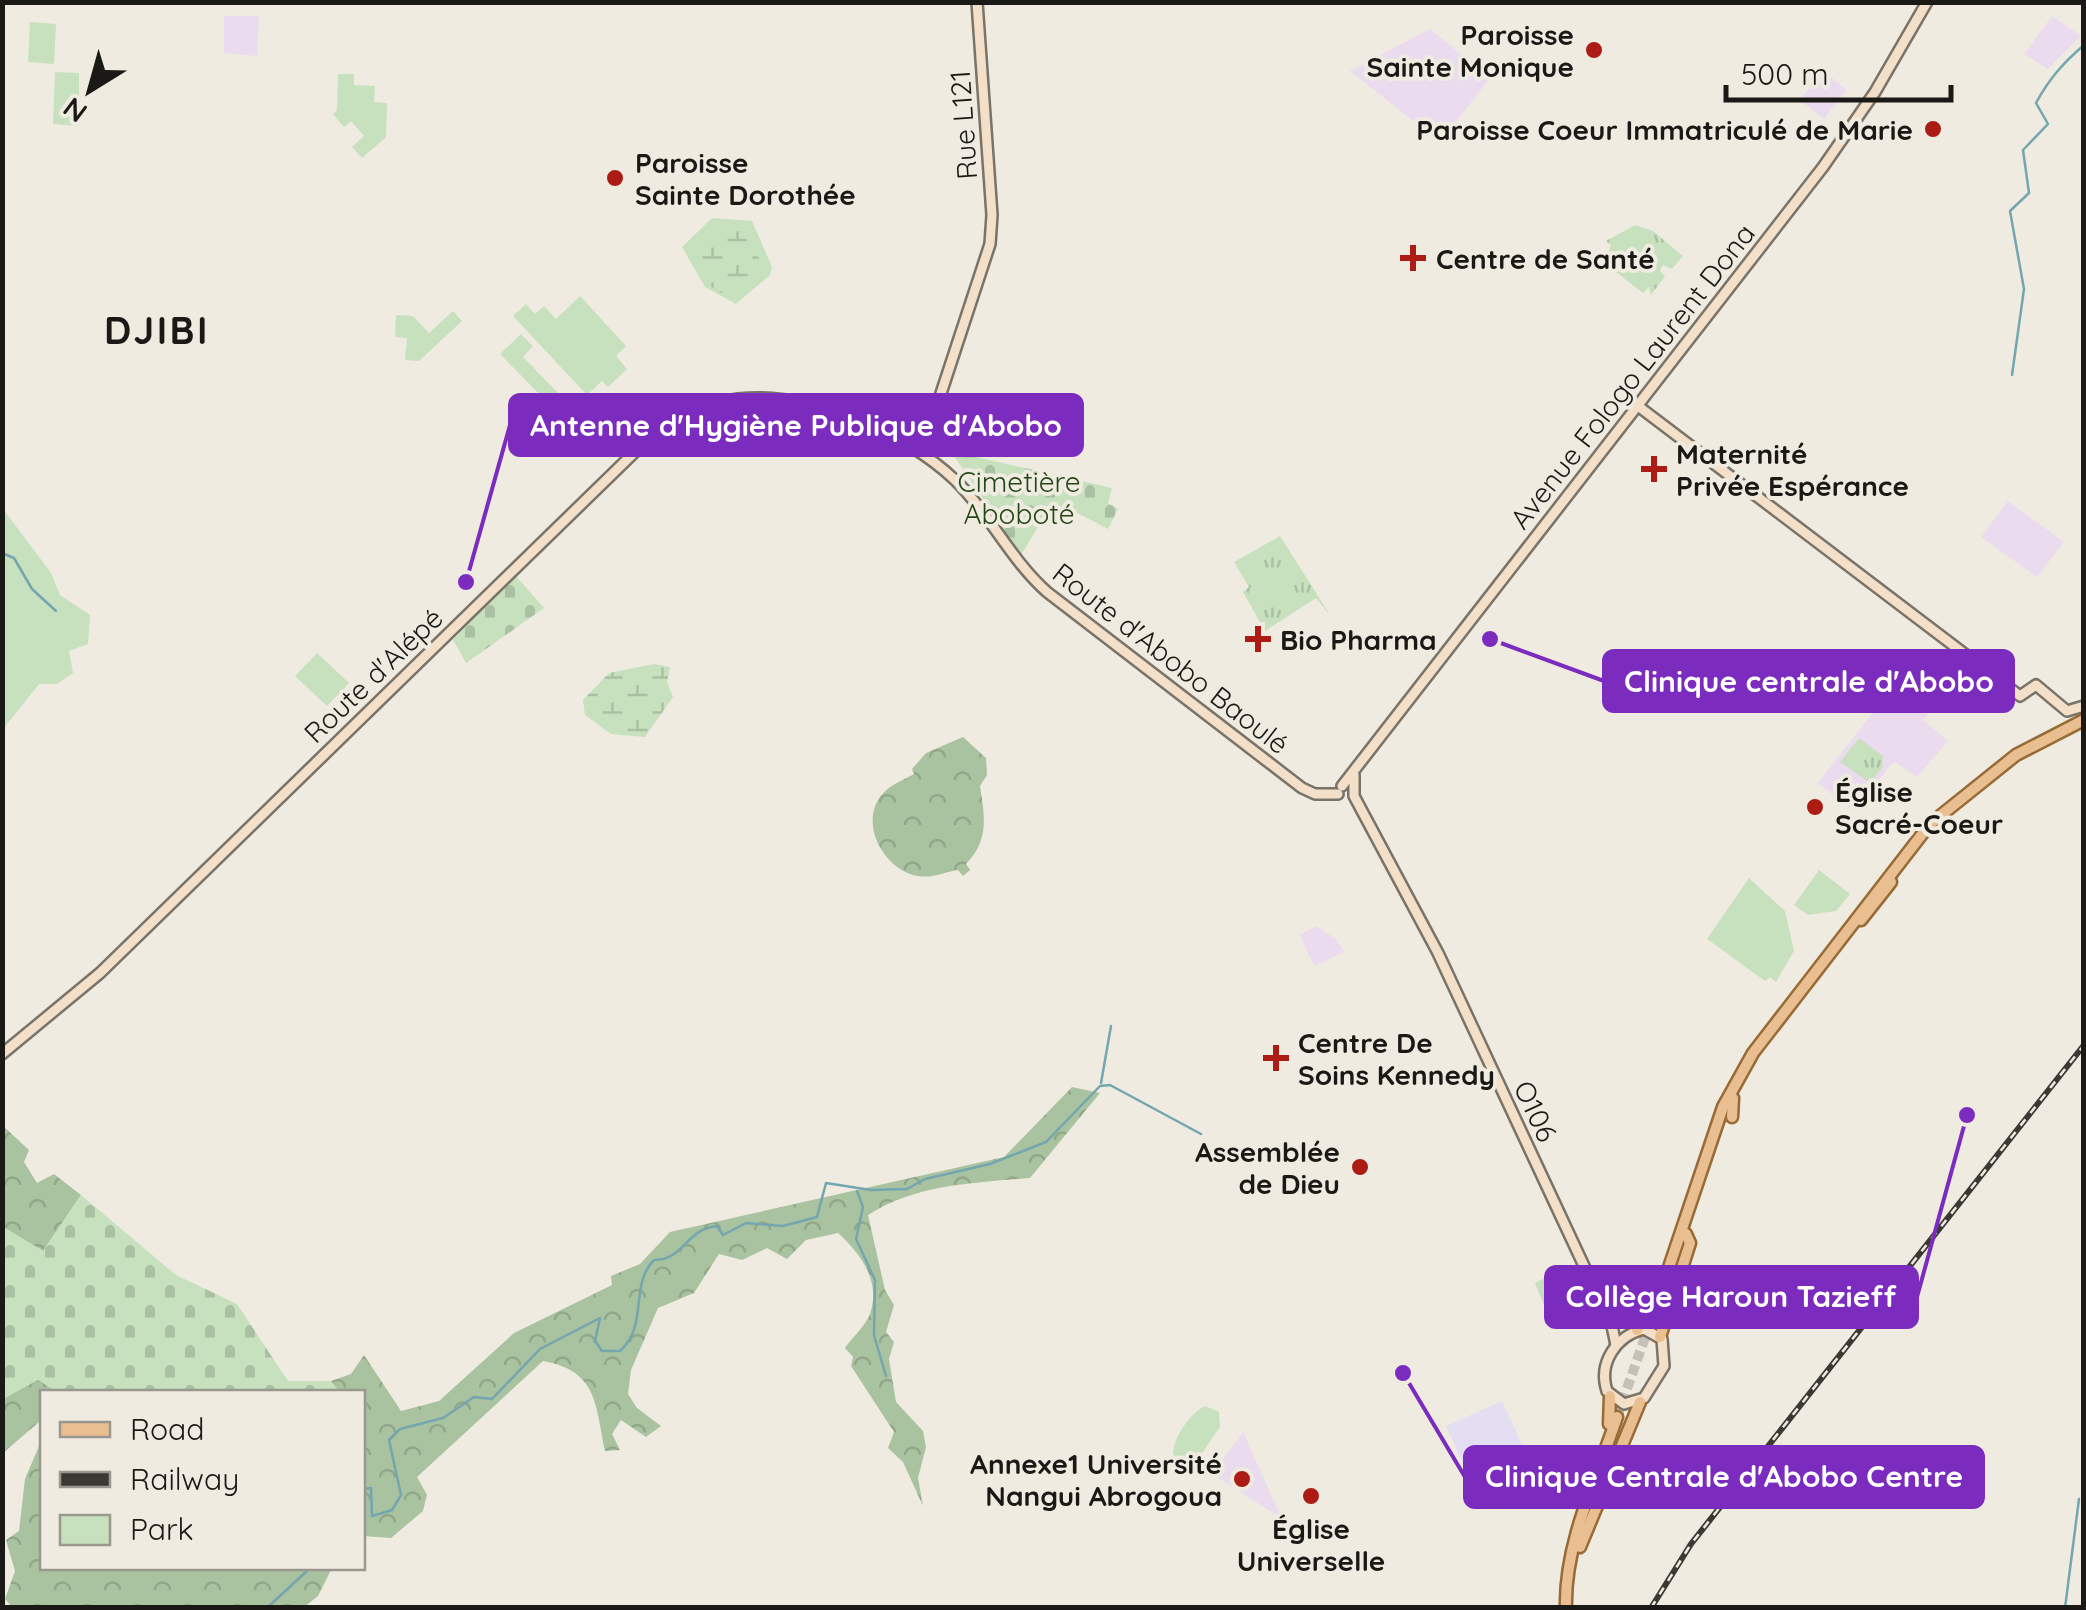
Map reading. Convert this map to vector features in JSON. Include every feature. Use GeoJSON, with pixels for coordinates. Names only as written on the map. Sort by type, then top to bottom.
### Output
{"type":"FeatureCollection","features":[{"type":"Feature","properties":{"kind":"main road","name":"Rue L121"},"geometry":{"type":"LineString","coordinates":[[918,450],[930,430],[990,244],[992,215],[974,2]]}},
{"type":"Feature","properties":{"kind":"main road"},"geometry":{"type":"LineString","coordinates":[[918,450],[987,233],[974,2]]}},
{"type":"Feature","properties":{"kind":"main road","name":"Avenue Fologo Laurent Dona"},"geometry":{"type":"LineString","coordinates":[[1343,792],[1358,766],[1832,154],[1927,2]]}},
{"type":"Feature","properties":{"kind":"main road","name":"Route d'Alépé"},"geometry":{"type":"LineString","coordinates":[[2,1054],[89,984],[662,429],[719,403],[760,398],[860,421],[918,450]]}},
{"type":"Feature","properties":{"kind":"main road"},"geometry":{"type":"LineString","coordinates":[[1637,407],[2018,698],[2030,697],[2038,686],[2068,711],[2084,706]]}},
{"type":"Feature","properties":{"kind":"main road","name":"Route d'Abobo Baoulé"},"geometry":{"type":"LineString","coordinates":[[918,450],[969,495],[1016,562],[1047,592],[1302,788],[1343,792]]}},
{"type":"Feature","properties":{"kind":"main road"},"geometry":{"type":"LineString","coordinates":[[1656,1312],[1732,1087],[1823,964],[1941,822],[2015,762],[2084,724]]}},
{"type":"Feature","properties":{"kind":"main road"},"geometry":{"type":"LineString","coordinates":[[1578,1546],[1577,1523],[1609,1428],[1610,1396],[1604,1373],[1616,1345],[1632,1333],[1683,1235],[1734,1098],[1756,1058],[1917,838],[1963,793],[2028,747],[2084,724]]}},
{"type":"Feature","properties":{"kind":"main road","name":"O106"},"geometry":{"type":"LineString","coordinates":[[1343,792],[1361,810],[1438,953],[1612,1326],[1616,1345]]}},
{"type":"Feature","properties":{"kind":"main road"},"geometry":{"type":"LineString","coordinates":[[1863,901],[1874,892]]}},
{"type":"Feature","properties":{"kind":"main road"},"geometry":{"type":"LineString","coordinates":[[1732,1117],[1734,1098]]}},
{"type":"Feature","properties":{"kind":"main road"},"geometry":{"type":"LineString","coordinates":[[1578,1546],[1640,1402],[1662,1372],[1665,1350],[1660,1336],[1690,1244],[1683,1235]]}},
{"type":"Feature","properties":{"kind":"main road"},"geometry":{"type":"LineString","coordinates":[[1612,1326],[1632,1333],[1649,1330],[1660,1336]]}},
{"type":"Feature","properties":{"kind":"main road"},"geometry":{"type":"LineString","coordinates":[[1610,1396],[1624,1404],[1640,1402]]}},
{"type":"Feature","properties":{"kind":"main road"},"geometry":{"type":"LineString","coordinates":[[1570,1608],[1566,1584],[1620,1418]]}},
{"type":"Feature","properties":{"kind":"shaded area"},"geometry":{"type":"Polygon","coordinates":[[[224,16],[259,16],[257,56],[224,53],[224,16]]]}},
{"type":"Feature","properties":{"kind":"shaded area"},"geometry":{"type":"Polygon","coordinates":[[[2052,16],[2081,36],[2048,69],[2024,54],[2052,16]]]}},
{"type":"Feature","properties":{"kind":"shaded area"},"geometry":{"type":"Polygon","coordinates":[[[1430,29],[1490,78],[1440,142],[1350,71],[1430,29]]]}},
{"type":"Feature","properties":{"kind":"shaded area"},"geometry":{"type":"Polygon","coordinates":[[[1823,71],[1847,90],[1824,119],[1800,100],[1823,71]]]}},
{"type":"Feature","properties":{"kind":"shaded area"},"geometry":{"type":"Polygon","coordinates":[[[2008,501],[2064,542],[2037,577],[1981,537],[2008,501]]]}},
{"type":"Feature","properties":{"kind":"shaded area"},"geometry":{"type":"Polygon","coordinates":[[[1902,675],[1937,703],[1923,720],[1948,741],[1917,777],[1895,762],[1855,812],[1818,783],[1902,675]]]}},
{"type":"Feature","properties":{"kind":"shaded area"},"geometry":{"type":"Polygon","coordinates":[[[1316,926],[1336,939],[1344,952],[1314,966],[1300,935],[1316,926]]]}},
{"type":"Feature","properties":{"kind":"shaded area"},"geometry":{"type":"Polygon","coordinates":[[[1502,1401],[1523,1447],[1467,1472],[1446,1426],[1502,1401]]]}},
{"type":"Feature","properties":{"kind":"shaded area","name":"Annexe1 Université Nangui Abrogoua"},"geometry":{"type":"Polygon","coordinates":[[[1243,1432],[1278,1510],[1295,1527],[1212,1474],[1243,1432]]]}},
{"type":"Feature","properties":{"kind":"green space"},"geometry":{"type":"Polygon","coordinates":[[[30,22],[56,24],[54,64],[28,62],[30,22]]]}},
{"type":"Feature","properties":{"kind":"green space"},"geometry":{"type":"Polygon","coordinates":[[[55,72],[79,73],[79,126],[53,124],[55,72]]]}},
{"type":"Feature","properties":{"kind":"green space"},"geometry":{"type":"Polygon","coordinates":[[[338,74],[354,74],[354,85],[375,86],[374,102],[387,103],[386,137],[362,158],[352,147],[364,136],[351,121],[344,127],[333,114],[337,110],[338,74]]]}},
{"type":"Feature","properties":{"kind":"green space"},"geometry":{"type":"Polygon","coordinates":[[[712,218],[752,221],[772,267],[770,275],[736,304],[705,287],[682,247],[712,218]]]}},
{"type":"Feature","properties":{"kind":"green space"},"geometry":{"type":"Polygon","coordinates":[[[1635,225],[1653,231],[1683,256],[1672,269],[1663,265],[1660,271],[1665,276],[1651,295],[1649,287],[1643,293],[1616,272],[1620,264],[1608,253],[1611,245],[1606,241],[1635,225]]]}},
{"type":"Feature","properties":{"kind":"green space"},"geometry":{"type":"Polygon","coordinates":[[[740,230],[763,264],[756,282],[733,300],[707,284],[695,258],[701,249],[699,241],[740,230]]]}},
{"type":"Feature","properties":{"kind":"green space"},"geometry":{"type":"Polygon","coordinates":[[[580,296],[626,346],[616,356],[627,369],[608,387],[602,381],[587,395],[513,316],[526,304],[535,314],[544,306],[556,319],[580,296]]]}},
{"type":"Feature","properties":{"kind":"green space"},"geometry":{"type":"Polygon","coordinates":[[[453,311],[462,321],[419,361],[405,360],[407,338],[395,337],[396,315],[413,316],[429,333],[453,311]]]}},
{"type":"Feature","properties":{"kind":"green space"},"geometry":{"type":"Polygon","coordinates":[[[521,334],[533,346],[523,357],[561,396],[551,406],[500,354],[521,334]]]}},
{"type":"Feature","properties":{"kind":"green space","name":"Cimetière Aboboté"},"geometry":{"type":"Polygon","coordinates":[[[955,452],[1112,488],[1108,503],[1118,509],[1108,529],[1064,506],[1048,511],[1021,555],[954,456],[955,452]]]}},
{"type":"Feature","properties":{"kind":"green space"},"geometry":{"type":"Polygon","coordinates":[[[3,509],[51,573],[60,595],[90,615],[88,644],[69,651],[73,673],[57,684],[39,684],[3,729],[3,509]]]}},
{"type":"Feature","properties":{"kind":"green space"},"geometry":{"type":"Polygon","coordinates":[[[1280,536],[1330,615],[1316,598],[1265,631],[1243,592],[1249,587],[1234,562],[1280,536]]]}},
{"type":"Feature","properties":{"kind":"green space"},"geometry":{"type":"Polygon","coordinates":[[[515,575],[544,608],[466,663],[453,640],[515,575]]]}},
{"type":"Feature","properties":{"kind":"green space"},"geometry":{"type":"Polygon","coordinates":[[[317,653],[349,683],[327,706],[295,676],[317,653]]]}},
{"type":"Feature","properties":{"kind":"green space"},"geometry":{"type":"Polygon","coordinates":[[[654,664],[670,667],[667,682],[673,697],[645,737],[611,734],[585,715],[583,700],[609,673],[654,664]]]}},
{"type":"Feature","properties":{"kind":"green space"},"geometry":{"type":"Polygon","coordinates":[[[963,737],[986,758],[987,775],[980,786],[984,818],[979,846],[966,864],[970,870],[963,876],[958,870],[913,875],[885,855],[874,834],[874,811],[885,791],[914,774],[912,769],[926,753],[963,737]]]}},
{"type":"Feature","properties":{"kind":"green space"},"geometry":{"type":"Polygon","coordinates":[[[1859,738],[1883,756],[1882,768],[1870,783],[1840,762],[1859,738]]]}},
{"type":"Feature","properties":{"kind":"green space"},"geometry":{"type":"Polygon","coordinates":[[[1819,870],[1850,894],[1836,911],[1808,915],[1794,905],[1819,870]]]}},
{"type":"Feature","properties":{"kind":"green space"},"geometry":{"type":"Polygon","coordinates":[[[1749,878],[1785,911],[1794,951],[1776,982],[1770,977],[1765,981],[1707,939],[1749,878]]]}},
{"type":"Feature","properties":{"kind":"green space"},"geometry":{"type":"Polygon","coordinates":[[[1072,1087],[1100,1093],[1030,1178],[926,1191],[868,1215],[885,1290],[894,1305],[886,1332],[894,1342],[889,1359],[896,1402],[923,1431],[926,1447],[918,1478],[923,1506],[903,1462],[888,1448],[894,1432],[851,1366],[853,1357],[845,1348],[868,1318],[873,1290],[861,1259],[838,1233],[806,1240],[787,1259],[767,1248],[742,1260],[719,1254],[694,1293],[658,1308],[631,1370],[628,1394],[637,1408],[661,1426],[646,1437],[621,1420],[612,1434],[620,1450],[605,1451],[595,1404],[584,1381],[574,1372],[543,1361],[417,1477],[427,1495],[423,1511],[391,1538],[365,1536],[365,1390],[338,1390],[331,1381],[351,1374],[364,1355],[401,1411],[439,1401],[514,1333],[612,1285],[611,1276],[640,1264],[670,1232],[1004,1157],[1072,1087]]]}},
{"type":"Feature","properties":{"kind":"green space"},"geometry":{"type":"Polygon","coordinates":[[[2,1125],[29,1150],[24,1162],[37,1183],[54,1174],[81,1195],[43,1251],[3,1227],[2,1125]]]}},
{"type":"Feature","properties":{"kind":"green space"},"geometry":{"type":"Polygon","coordinates":[[[81,1195],[176,1275],[237,1304],[288,1381],[331,1381],[338,1390],[54,1390],[38,1380],[3,1399],[3,1227],[43,1251],[81,1195]]]}},
{"type":"Feature","properties":{"kind":"green space"},"geometry":{"type":"Polygon","coordinates":[[[1557,1272],[1577,1311],[1551,1323],[1535,1283],[1557,1272]]]}},
{"type":"Feature","properties":{"kind":"green space"},"geometry":{"type":"Polygon","coordinates":[[[38,1379],[54,1390],[40,1390],[40,1423],[3,1453],[3,1399],[38,1379]]]}},
{"type":"Feature","properties":{"kind":"green space"},"geometry":{"type":"Polygon","coordinates":[[[1205,1406],[1219,1412],[1220,1427],[1198,1459],[1182,1463],[1173,1454],[1176,1441],[1188,1420],[1205,1406]]]}},
{"type":"Feature","properties":{"kind":"green space"},"geometry":{"type":"Polygon","coordinates":[[[40,1444],[40,1570],[331,1570],[318,1596],[303,1608],[12,1607],[5,1599],[15,1571],[6,1540],[19,1531],[25,1479],[40,1444]]]}},
{"type":"Feature","properties":{"kind":"waterway"},"geometry":{"type":"LineString","coordinates":[[2012,375],[2024,289],[2010,211],[2029,193],[2023,150],[2048,124],[2036,103],[2041,94],[2084,45]]}},
{"type":"Feature","properties":{"kind":"waterway"},"geometry":{"type":"LineString","coordinates":[[2,553],[14,558],[32,589],[56,611]]}},
{"type":"Feature","properties":{"kind":"waterway"},"geometry":{"type":"LineString","coordinates":[[1101,1083],[1111,1026]]}},
{"type":"Feature","properties":{"kind":"waterway"},"geometry":{"type":"LineString","coordinates":[[365,1489],[371,1488],[372,1516],[392,1510],[401,1495],[389,1440],[400,1429],[443,1418],[474,1397],[492,1399],[540,1349],[600,1318],[595,1341],[602,1351],[620,1351],[634,1329],[642,1281],[654,1260],[672,1255],[707,1228],[717,1226],[723,1235],[746,1223],[783,1226],[817,1217],[826,1183],[871,1190],[907,1189],[925,1179],[990,1164],[1046,1142],[1100,1086],[1110,1085],[1201,1134]]}},
{"type":"Feature","properties":{"kind":"waterway"},"geometry":{"type":"LineString","coordinates":[[857,1191],[863,1207],[856,1239],[875,1280],[874,1335],[886,1376]]}},
{"type":"Feature","properties":{"kind":"waterway"},"geometry":{"type":"LineString","coordinates":[[2065,1608],[2079,1499]]}},
{"type":"Feature","properties":{"kind":"waterway"},"geometry":{"type":"LineString","coordinates":[[267,1608],[308,1570]]}},
{"type":"Feature","properties":{"kind":"tunnel"},"geometry":{"type":"LineString","coordinates":[[1617,1417],[1654,1312]]}},
{"type":"Feature","properties":{"kind":"railway"},"geometry":{"type":"LineString","coordinates":[[1651,1608],[1691,1544],[2084,1045]]}},
{"type":"Feature","properties":{"kind":"place","name":"Paroisse Sainte Monique"},"geometry":{"type":"Point","coordinates":[1594,50]}},
{"type":"Feature","properties":{"kind":"place","name":"Paroisse Coeur Immatriculé de Marie"},"geometry":{"type":"Point","coordinates":[1933,129]}},
{"type":"Feature","properties":{"kind":"place","name":"Paroisse Sainte Dorothée"},"geometry":{"type":"Point","coordinates":[615,178]}},
{"type":"Feature","properties":{"kind":"place","name":"Centre de Santé"},"geometry":{"type":"Point","coordinates":[1413,258]}},
{"type":"Feature","properties":{"kind":"place","name":"Maternité Privée Espérance"},"geometry":{"type":"Point","coordinates":[1654,469]}},
{"type":"Feature","properties":{"kind":"place","name":"Antenne d'Hygiène Publique d'Abobo"},"geometry":{"type":"Point","coordinates":[466,582]}},
{"type":"Feature","properties":{"kind":"place","name":"Bio Pharma"},"geometry":{"type":"Point","coordinates":[1258,639]}},
{"type":"Feature","properties":{"kind":"place","name":"Clinique centrale d'Abobo"},"geometry":{"type":"Point","coordinates":[1490,639]}},
{"type":"Feature","properties":{"kind":"place","name":"Église Sacré-Coeur"},"geometry":{"type":"Point","coordinates":[1815,807]}},
{"type":"Feature","properties":{"kind":"place","name":"Centre De Soins Kennedy"},"geometry":{"type":"Point","coordinates":[1276,1058]}},
{"type":"Feature","properties":{"kind":"place","name":"Collège Haroun Tazieff"},"geometry":{"type":"Point","coordinates":[1967,1115]}},
{"type":"Feature","properties":{"kind":"place","name":"Assemblée de Dieu"},"geometry":{"type":"Point","coordinates":[1360,1167]}},
{"type":"Feature","properties":{"kind":"place","name":"Clinique Centrale d'Abobo Centre"},"geometry":{"type":"Point","coordinates":[1403,1373]}},
{"type":"Feature","properties":{"kind":"place","name":"Annexe1 Université Nangui Abrogoua"},"geometry":{"type":"Point","coordinates":[1242,1479]}},
{"type":"Feature","properties":{"kind":"place","name":"Église Universelle"},"geometry":{"type":"Point","coordinates":[1311,1496]}},
{"type":"Feature","properties":{"kind":"district","name":"DJIBI"},"geometry":{"type":"Point","coordinates":[157,330]}}]}
